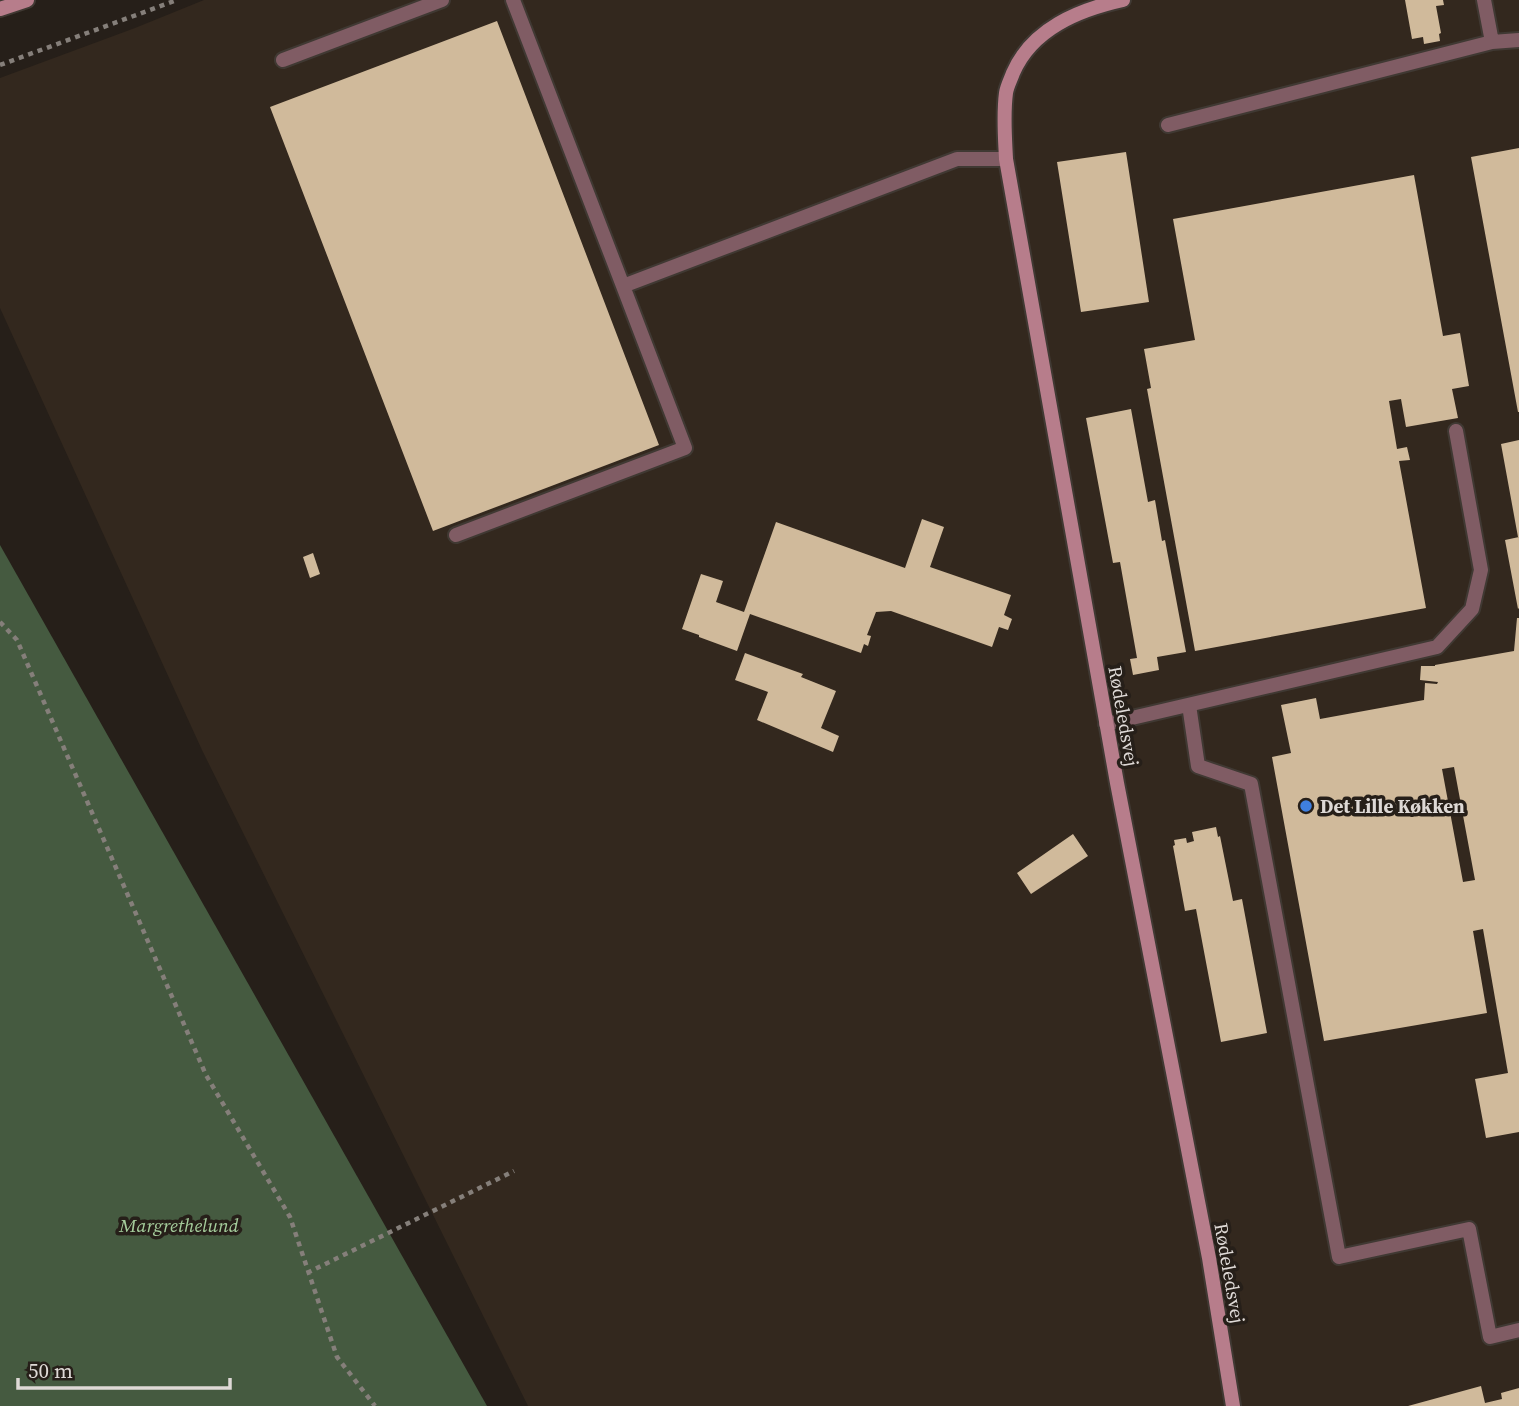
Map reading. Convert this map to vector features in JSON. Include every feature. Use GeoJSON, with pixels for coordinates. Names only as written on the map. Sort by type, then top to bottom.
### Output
{"type":"FeatureCollection","features":[{"type":"Feature","properties":{"kind":"street"},"geometry":{"type":"LineString","coordinates":[[0,9],[27,0]]}},
{"type":"Feature","properties":{"kind":"street","name":"Rødeledsvej"},"geometry":{"type":"LineString","coordinates":[[1122,0],[1070,16],[1037,38],[1018,63],[1006,90],[1006,159],[1106,724],[1209,1258],[1233,1406]]}},
{"type":"Feature","properties":{"kind":"lane"},"geometry":{"type":"LineString","coordinates":[[283,60],[442,0]]}},
{"type":"Feature","properties":{"kind":"lane"},"geometry":{"type":"LineString","coordinates":[[456,535],[685,448],[513,0]]}},
{"type":"Feature","properties":{"kind":"lane"},"geometry":{"type":"LineString","coordinates":[[1485,0],[1492,42]]}},
{"type":"Feature","properties":{"kind":"lane"},"geometry":{"type":"LineString","coordinates":[[1168,125],[1492,42],[1519,40]]}},
{"type":"Feature","properties":{"kind":"lane"},"geometry":{"type":"LineString","coordinates":[[623,286],[957,159],[1006,159]]}},
{"type":"Feature","properties":{"kind":"lane"},"geometry":{"type":"LineString","coordinates":[[1106,724],[1437,647],[1472,609],[1481,570],[1456,431]]}},
{"type":"Feature","properties":{"kind":"lane"},"geometry":{"type":"LineString","coordinates":[[1189,705],[1198,766],[1251,784],[1339,1257],[1469,1229],[1490,1337],[1519,1330]]}},
{"type":"Feature","properties":{"kind":"path"},"geometry":{"type":"LineString","coordinates":[[0,65],[177,0]]}},
{"type":"Feature","properties":{"kind":"path"},"geometry":{"type":"LineString","coordinates":[[0,622],[17,640],[206,1075],[290,1217],[337,1357],[376,1406]]}},
{"type":"Feature","properties":{"kind":"path"},"geometry":{"type":"LineString","coordinates":[[307,1273],[513,1171]]}},
{"type":"Feature","properties":{"kind":"shaded area"},"geometry":{"type":"Polygon","coordinates":[[[204,0],[1519,0],[1519,1406],[528,1406],[202,750],[0,308],[0,78],[204,0]]]}},
{"type":"Feature","properties":{"kind":"green space","name":"Margrethelund"},"geometry":{"type":"Polygon","coordinates":[[[0,545],[487,1406],[0,1406],[0,545]]]}},
{"type":"Feature","properties":{"kind":"building"},"geometry":{"type":"Polygon","coordinates":[[[1405,0],[1443,0],[1444,5],[1436,6],[1440,41],[1424,44],[1423,37],[1412,39],[1405,0]]]}},
{"type":"Feature","properties":{"kind":"building"},"geometry":{"type":"Polygon","coordinates":[[[497,21],[659,445],[433,531],[270,107],[497,21]]]}},
{"type":"Feature","properties":{"kind":"building"},"geometry":{"type":"Polygon","coordinates":[[[1519,148],[1519,412],[1518,412],[1471,157],[1519,148]]]}},
{"type":"Feature","properties":{"kind":"building"},"geometry":{"type":"Polygon","coordinates":[[[1126,152],[1149,302],[1081,312],[1057,162],[1126,152]]]}},
{"type":"Feature","properties":{"kind":"building"},"geometry":{"type":"Polygon","coordinates":[[[1414,175],[1443,336],[1460,333],[1469,386],[1452,389],[1458,418],[1406,427],[1401,399],[1389,401],[1397,449],[1407,447],[1410,460],[1399,461],[1426,608],[1195,651],[1147,389],[1151,388],[1144,349],[1195,340],[1173,219],[1414,175]]]}},
{"type":"Feature","properties":{"kind":"building"},"geometry":{"type":"Polygon","coordinates":[[[1131,409],[1148,502],[1155,500],[1162,541],[1165,540],[1186,652],[1157,657],[1159,670],[1133,675],[1130,659],[1137,658],[1120,562],[1113,563],[1086,418],[1131,409]]]}},
{"type":"Feature","properties":{"kind":"building"},"geometry":{"type":"Polygon","coordinates":[[[1519,440],[1519,537],[1518,537],[1501,444],[1519,440]]]}},
{"type":"Feature","properties":{"kind":"building"},"geometry":{"type":"Polygon","coordinates":[[[922,519],[944,527],[930,567],[1011,595],[1004,615],[1012,619],[1008,630],[999,627],[992,647],[891,611],[876,612],[867,635],[871,636],[868,646],[864,644],[861,653],[750,614],[737,651],[682,629],[701,574],[723,581],[716,602],[744,612],[776,522],[905,568],[922,519]]]}},
{"type":"Feature","properties":{"kind":"building"},"geometry":{"type":"Polygon","coordinates":[[[1519,537],[1519,608],[1518,609],[1505,540],[1519,537]]]}},
{"type":"Feature","properties":{"kind":"building"},"geometry":{"type":"Polygon","coordinates":[[[313,553],[320,574],[310,578],[303,557],[313,553]]]}},
{"type":"Feature","properties":{"kind":"building"},"geometry":{"type":"Polygon","coordinates":[[[1519,618],[1519,1132],[1486,1138],[1475,1079],[1508,1073],[1483,929],[1473,931],[1487,1013],[1324,1041],[1272,757],[1291,753],[1281,705],[1316,698],[1320,719],[1424,700],[1425,683],[1438,682],[1420,680],[1421,666],[1435,666],[1514,651],[1519,618]],[[1454,767],[1442,769],[1463,882],[1475,880],[1454,767]]]}},
{"type":"Feature","properties":{"kind":"building"},"geometry":{"type":"Polygon","coordinates":[[[745,653],[803,674],[801,677],[836,691],[821,728],[839,736],[833,752],[757,720],[768,692],[735,680],[745,653]]]}},
{"type":"Feature","properties":{"kind":"building"},"geometry":{"type":"Polygon","coordinates":[[[1216,827],[1233,901],[1242,899],[1267,1033],[1221,1042],[1196,909],[1185,911],[1173,846],[1174,840],[1186,838],[1187,843],[1194,841],[1192,832],[1216,827]]]}},
{"type":"Feature","properties":{"kind":"building"},"geometry":{"type":"Polygon","coordinates":[[[1073,834],[1088,856],[1031,894],[1017,873],[1073,834]]]}},
{"type":"Feature","properties":{"kind":"building"},"geometry":{"type":"Polygon","coordinates":[[[1481,1386],[1485,1403],[1502,1399],[1501,1393],[1519,1388],[1519,1406],[1408,1406],[1481,1386]]]}},
{"type":"Feature","properties":{"kind":"place","name":"Det Lille Køkken"},"geometry":{"type":"Point","coordinates":[1306,806]}}]}
